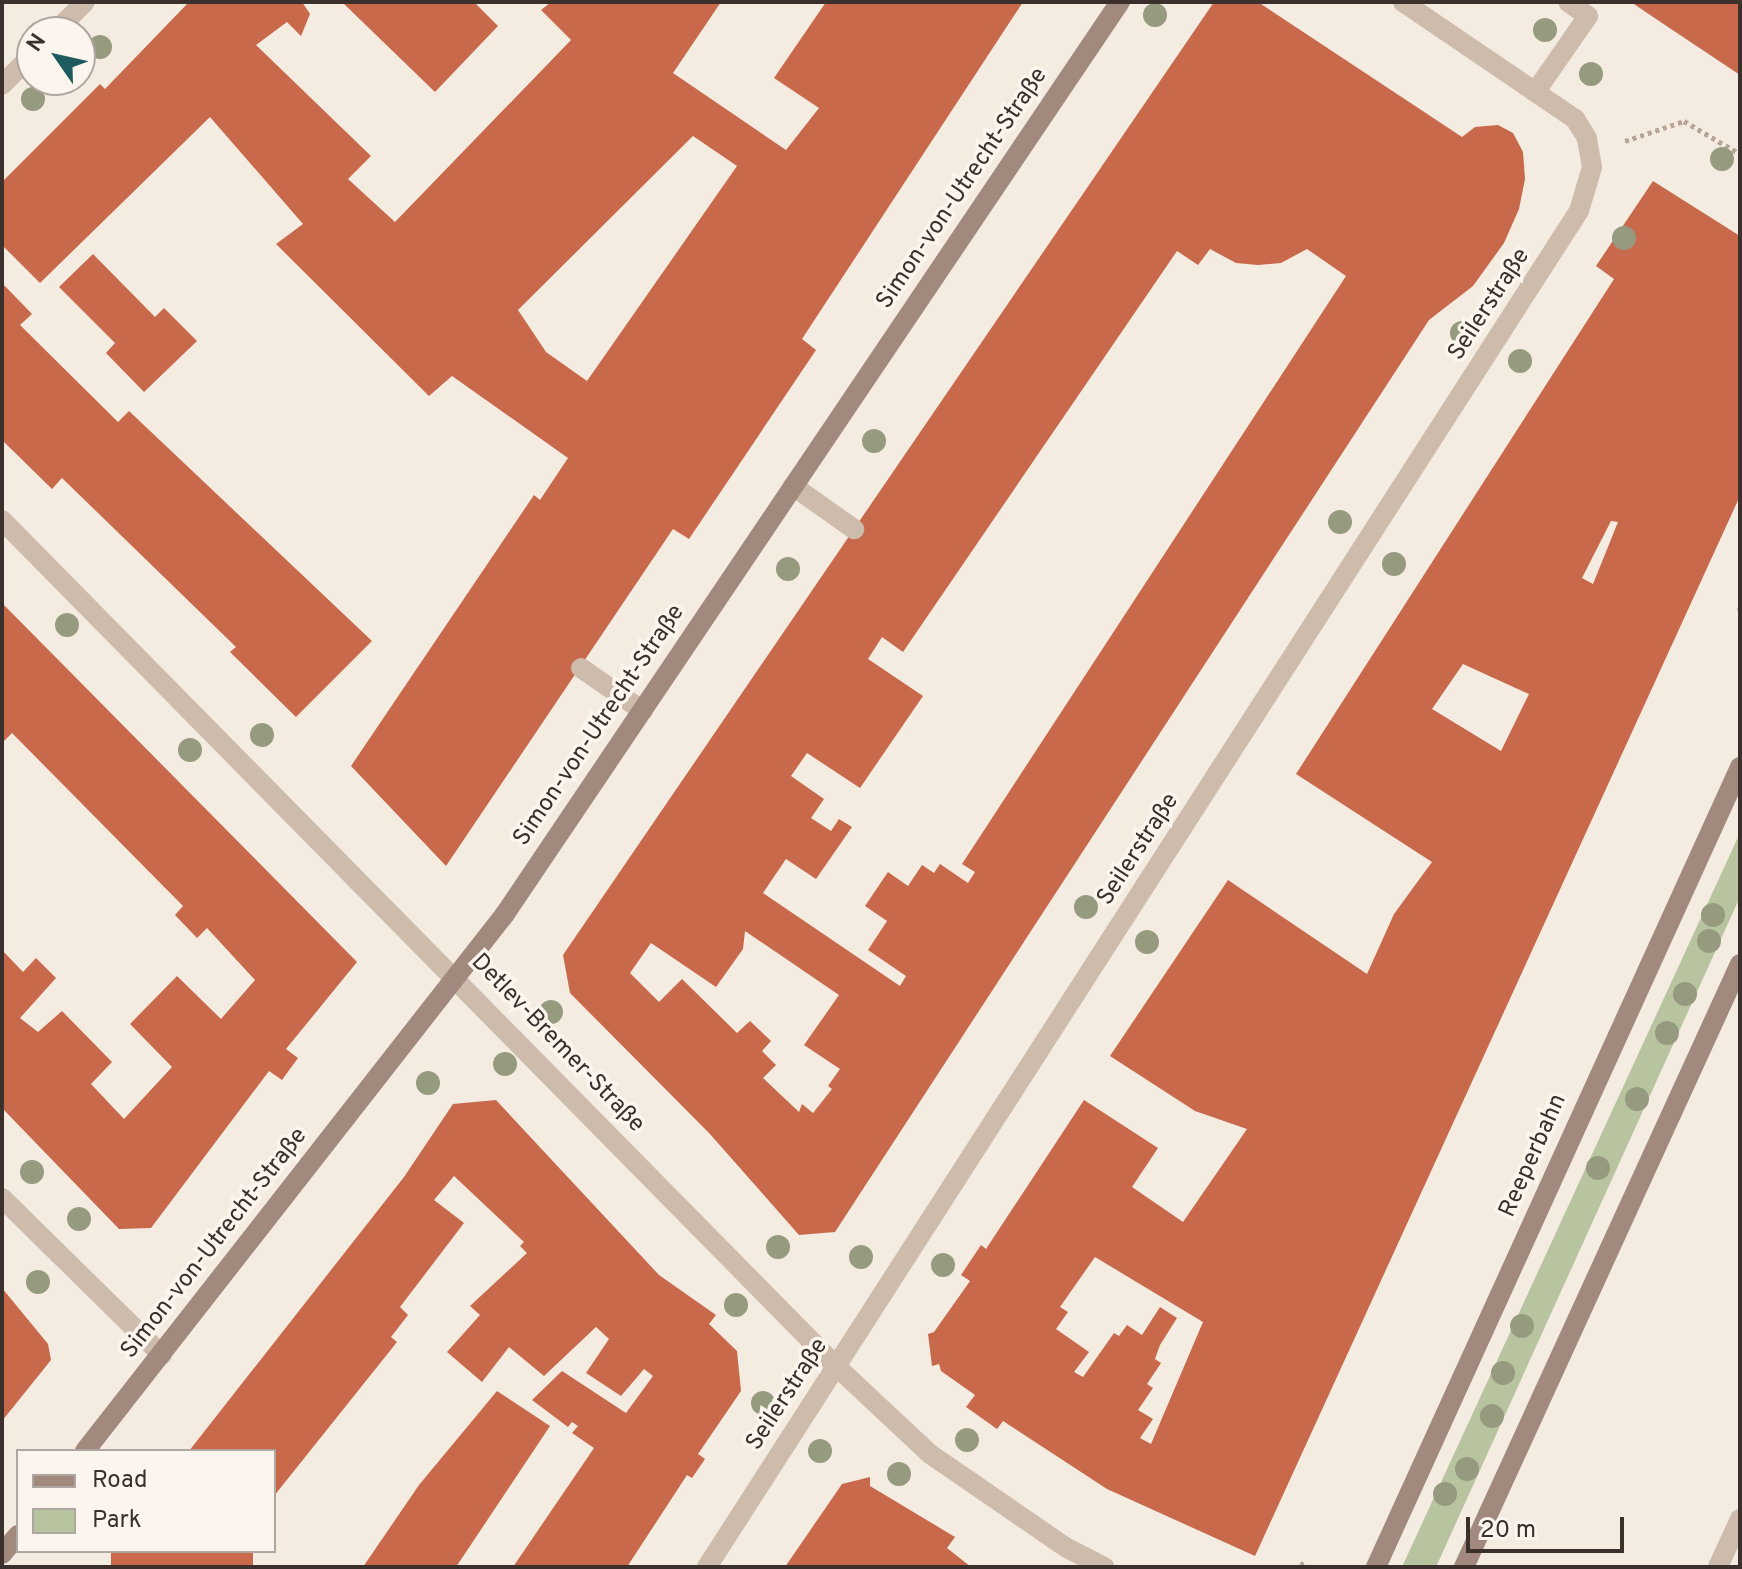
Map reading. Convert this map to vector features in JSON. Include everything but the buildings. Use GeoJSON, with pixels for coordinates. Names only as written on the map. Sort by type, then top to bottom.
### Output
{"type":"FeatureCollection","features":[{"type":"Feature","properties":{"kind":"main road","name":"Simon-von-Utrecht-Straße"},"geometry":{"type":"LineString","coordinates":[[87,1449],[455,977],[643,711],[1120,2]]}},
{"type":"Feature","properties":{"kind":"main road","name":"Reeperbahn"},"geometry":{"type":"LineString","coordinates":[[1376,1567],[1740,767]]}},
{"type":"Feature","properties":{"kind":"main road"},"geometry":{"type":"LineString","coordinates":[[1464,1567],[1740,964]]}},
{"type":"Feature","properties":{"kind":"main road"},"geometry":{"type":"LineString","coordinates":[[2,1554],[16,1537]]}},
{"type":"Feature","properties":{"kind":"street"},"geometry":{"type":"LineString","coordinates":[[1403,2],[1575,119],[1591,152]]}},
{"type":"Feature","properties":{"kind":"street"},"geometry":{"type":"LineString","coordinates":[[1536,91],[1588,16],[1568,2]]}},
{"type":"Feature","properties":{"kind":"street","name":"Seilerstraße"},"geometry":{"type":"LineString","coordinates":[[707,1567],[1564,237],[1589,184],[1591,152]]}},
{"type":"Feature","properties":{"kind":"street"},"geometry":{"type":"LineString","coordinates":[[793,486],[854,529]]}},
{"type":"Feature","properties":{"kind":"street","name":"Detlev-Bremer-Straße"},"geometry":{"type":"LineString","coordinates":[[2,520],[837,1367],[930,1454],[1067,1548],[1104,1567]]}},
{"type":"Feature","properties":{"kind":"street"},"geometry":{"type":"LineString","coordinates":[[581,668],[643,711]]}},
{"type":"Feature","properties":{"kind":"street"},"geometry":{"type":"LineString","coordinates":[[2,1198],[162,1355]]}},
{"type":"Feature","properties":{"kind":"street"},"geometry":{"type":"LineString","coordinates":[[1718,1567],[1740,1519]]}},
{"type":"Feature","properties":{"kind":"path"},"geometry":{"type":"LineString","coordinates":[[1591,152],[1684,121],[1740,154]]}},
{"type":"Feature","properties":{"kind":"path"},"geometry":{"type":"LineString","coordinates":[[1300,1563],[1309,1567]]}},
{"type":"Feature","properties":{"kind":"green space"},"geometry":{"type":"Polygon","coordinates":[[[1740,833],[1740,897],[1436,1567],[1402,1567],[1740,833]]]}}]}
